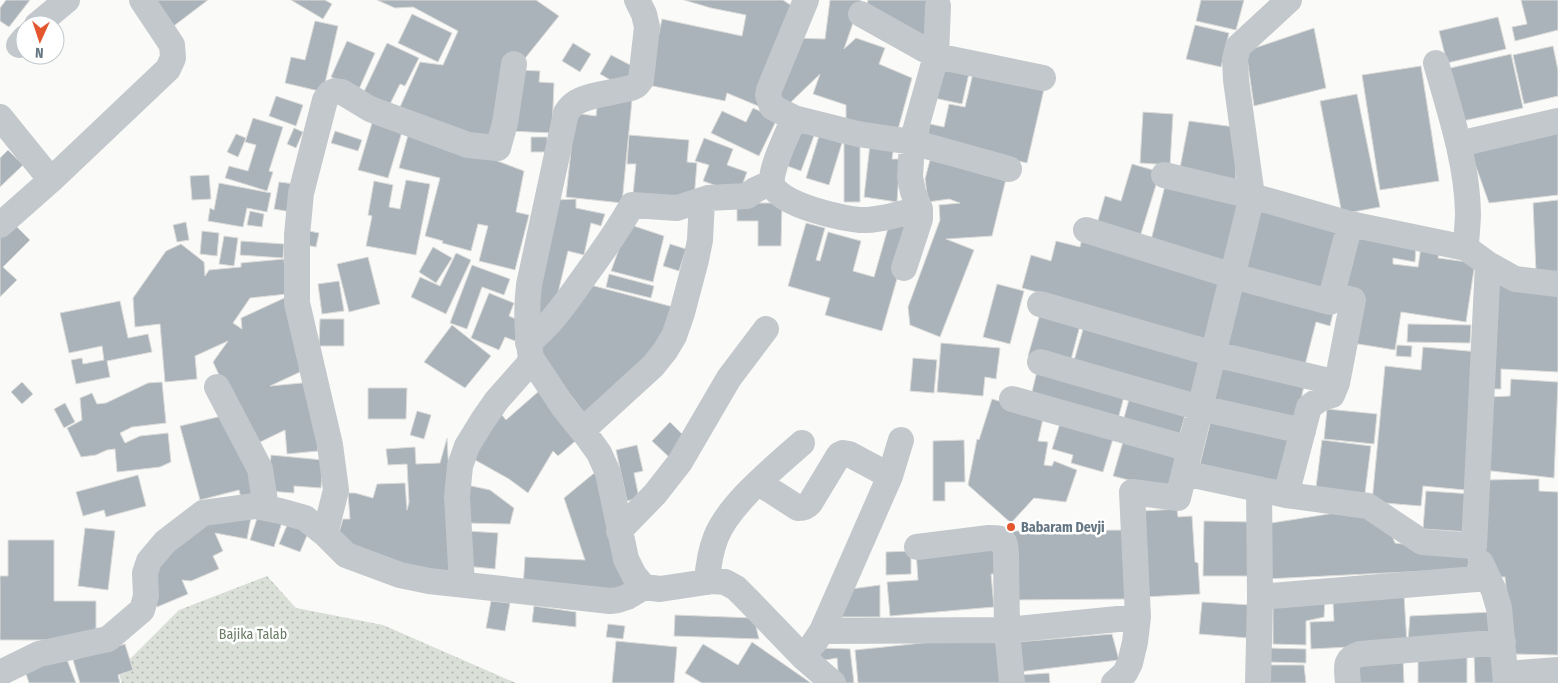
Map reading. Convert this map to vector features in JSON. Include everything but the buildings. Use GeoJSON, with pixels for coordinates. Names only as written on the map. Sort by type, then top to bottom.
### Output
{"type":"FeatureCollection","features":[{"type":"Feature","properties":{"kind":"street"},"geometry":{"type":"LineString","coordinates":[[49,15],[66,0]]}},
{"type":"Feature","properties":{"kind":"street"},"geometry":{"type":"LineString","coordinates":[[0,224],[51,180],[168,70],[173,58],[172,45],[142,0]]}},
{"type":"Feature","properties":{"kind":"street"},"geometry":{"type":"LineString","coordinates":[[462,584],[457,498],[460,466],[467,446],[483,420],[497,400],[528,365],[530,351],[527,306],[529,285],[566,113],[576,102],[631,88],[638,85],[641,80],[647,27],[644,14],[637,0]]}},
{"type":"Feature","properties":{"kind":"street"},"geometry":{"type":"LineString","coordinates":[[1115,683],[1125,673],[1130,663],[1138,617],[1132,492],[1178,498],[1252,196],[1234,67],[1238,47],[1289,0]]}},
{"type":"Feature","properties":{"kind":"street"},"geometry":{"type":"LineString","coordinates":[[803,2],[771,84],[768,96],[772,107],[794,118],[858,134],[912,142],[1009,169]]}},
{"type":"Feature","properties":{"kind":"street"},"geometry":{"type":"LineString","coordinates":[[904,268],[919,225],[920,209],[913,192],[910,177],[912,142],[936,56],[938,6]]}},
{"type":"Feature","properties":{"kind":"street"},"geometry":{"type":"LineString","coordinates":[[861,14],[936,56],[1043,78]]}},
{"type":"Feature","properties":{"kind":"street"},"geometry":{"type":"LineString","coordinates":[[325,534],[336,490],[332,454],[297,303],[297,234],[301,193],[324,100],[330,93],[335,91],[342,92],[370,109],[459,142],[468,145],[498,148],[505,123],[514,64]]}},
{"type":"Feature","properties":{"kind":"street"},"geometry":{"type":"LineString","coordinates":[[1436,64],[1459,144],[1468,213],[1466,248]]}},
{"type":"Feature","properties":{"kind":"street"},"geometry":{"type":"LineString","coordinates":[[0,117],[51,180]]}},
{"type":"Feature","properties":{"kind":"street"},"geometry":{"type":"LineString","coordinates":[[794,118],[775,167],[772,182],[773,188],[786,199],[842,218],[866,220],[920,209]]}},
{"type":"Feature","properties":{"kind":"street"},"geometry":{"type":"LineString","coordinates":[[1459,144],[1558,121]]}},
{"type":"Feature","properties":{"kind":"street"},"geometry":{"type":"LineString","coordinates":[[1164,175],[1252,196],[1350,224],[1466,248],[1515,280],[1558,284]]}},
{"type":"Feature","properties":{"kind":"street"},"geometry":{"type":"LineString","coordinates":[[530,351],[542,333],[556,318],[621,225],[632,205],[677,208],[714,197],[747,196],[754,190],[772,182]]}},
{"type":"Feature","properties":{"kind":"street"},"geometry":{"type":"LineString","coordinates":[[583,430],[653,366],[674,336],[696,260],[700,240],[702,200]]}},
{"type":"Feature","properties":{"kind":"street"},"geometry":{"type":"LineString","coordinates":[[1086,230],[1233,276],[1330,302],[1350,224]]}},
{"type":"Feature","properties":{"kind":"street"},"geometry":{"type":"LineString","coordinates":[[1488,264],[1474,546],[1494,591],[1499,608],[1506,678],[1558,670]]}},
{"type":"Feature","properties":{"kind":"street"},"geometry":{"type":"LineString","coordinates":[[1286,495],[1309,407],[1320,399],[1332,396],[1337,383],[1353,300],[1332,294]]}},
{"type":"Feature","properties":{"kind":"street"},"geometry":{"type":"LineString","coordinates":[[1040,304],[1214,354],[1337,383]]}},
{"type":"Feature","properties":{"kind":"street"},"geometry":{"type":"LineString","coordinates":[[619,531],[655,494],[680,462],[729,378],[766,329]]}},
{"type":"Feature","properties":{"kind":"street"},"geometry":{"type":"LineString","coordinates":[[530,351],[564,408],[599,453],[608,474],[626,559],[634,575],[644,587]]}},
{"type":"Feature","properties":{"kind":"street"},"geometry":{"type":"LineString","coordinates":[[1040,362],[1200,408],[1303,430]]}},
{"type":"Feature","properties":{"kind":"street"},"geometry":{"type":"LineString","coordinates":[[217,387],[260,469],[266,508]]}},
{"type":"Feature","properties":{"kind":"street"},"geometry":{"type":"LineString","coordinates":[[1012,400],[1187,461],[1259,490],[1368,506],[1422,542],[1474,546]]}},
{"type":"Feature","properties":{"kind":"street"},"geometry":{"type":"LineString","coordinates":[[804,658],[822,631],[890,476],[901,440]]}},
{"type":"Feature","properties":{"kind":"street"},"geometry":{"type":"LineString","coordinates":[[706,582],[709,560],[717,535],[725,520],[759,483],[802,443]]}},
{"type":"Feature","properties":{"kind":"street"},"geometry":{"type":"LineString","coordinates":[[759,483],[798,508],[801,508],[810,502],[838,455],[843,453],[849,454],[890,476]]}},
{"type":"Feature","properties":{"kind":"street"},"geometry":{"type":"LineString","coordinates":[[1258,683],[1260,597],[1259,490]]}},
{"type":"Feature","properties":{"kind":"street"},"geometry":{"type":"LineString","coordinates":[[13,673],[39,654],[108,639],[142,610],[146,596],[145,573],[149,561],[165,542],[203,513],[255,506],[305,518],[325,534],[346,555],[400,575],[429,581],[601,601],[618,600],[644,587],[660,589],[706,582],[725,582],[736,588],[804,658],[833,683]]}},
{"type":"Feature","properties":{"kind":"street"},"geometry":{"type":"LineString","coordinates":[[917,547],[989,538],[1000,538],[1004,541],[1012,683]]}},
{"type":"Feature","properties":{"kind":"street"},"geometry":{"type":"LineString","coordinates":[[1260,597],[1488,578]]}},
{"type":"Feature","properties":{"kind":"street"},"geometry":{"type":"LineString","coordinates":[[822,631],[1008,630],[1138,617]]}},
{"type":"Feature","properties":{"kind":"street"},"geometry":{"type":"LineString","coordinates":[[1348,683],[1347,667],[1352,656],[1503,642]]}},
{"type":"Feature","properties":{"kind":"green space","name":"Bajika Talab"},"geometry":{"type":"Polygon","coordinates":[[[267,576],[296,608],[383,625],[516,683],[122,683],[118,671],[179,610],[267,576]]]}},
{"type":"Feature","properties":{"kind":"place","name":"Babaram Devji"},"geometry":{"type":"Point","coordinates":[1011,527]}}]}
